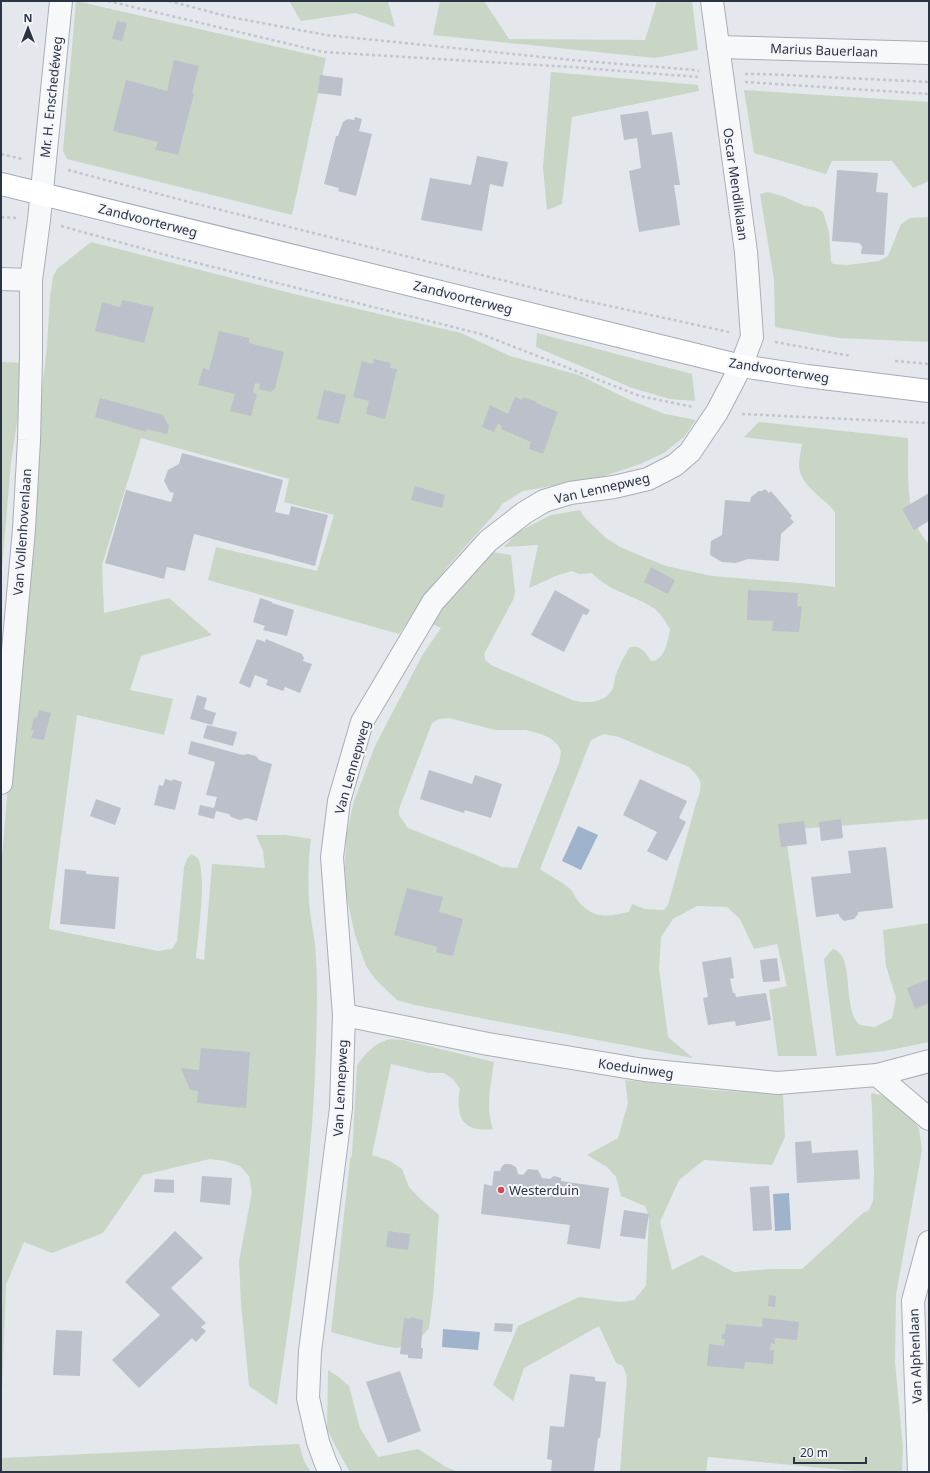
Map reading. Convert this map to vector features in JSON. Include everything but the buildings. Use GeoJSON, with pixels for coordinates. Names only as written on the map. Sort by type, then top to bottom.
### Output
{"type":"FeatureCollection","features":[{"type":"Feature","properties":{"kind":"main road","name":"Zandvoorterweg"},"geometry":{"type":"LineString","coordinates":[[1,184],[741,366],[929,391]]}},
{"type":"Feature","properties":{"kind":"street","name":"Mr. H. Enschedéweg"},"geometry":{"type":"LineString","coordinates":[[39,220],[61,1]]}},
{"type":"Feature","properties":{"kind":"street","name":"Oscar Mendliklaan"},"geometry":{"type":"LineString","coordinates":[[712,1],[746,252],[752,337],[741,366]]}},
{"type":"Feature","properties":{"kind":"street","name":"Marius Bauerlaan"},"geometry":{"type":"LineString","coordinates":[[718,47],[929,53]]}},
{"type":"Feature","properties":{"kind":"street","name":"Van Vollenhovenlaan"},"geometry":{"type":"LineString","coordinates":[[1,783],[24,529],[32,357],[31,280],[39,220]]}},
{"type":"Feature","properties":{"kind":"street"},"geometry":{"type":"LineString","coordinates":[[1,279],[31,280]]}},
{"type":"Feature","properties":{"kind":"street","name":"Van Lennepweg"},"geometry":{"type":"LineString","coordinates":[[330,1472],[318,1442],[308,1398],[310,1351],[341,1108],[344,1015],[332,857],[340,801],[362,722],[433,602],[488,541],[524,513],[544,501],[564,495],[614,487],[648,479],[675,465],[690,452],[717,412],[741,366]]}},
{"type":"Feature","properties":{"kind":"street","name":"Koeduinweg"},"geometry":{"type":"LineString","coordinates":[[344,1015],[488,1044],[644,1070],[778,1083],[877,1074],[929,1061]]}},
{"type":"Feature","properties":{"kind":"street"},"geometry":{"type":"LineString","coordinates":[[877,1074],[929,1119]]}},
{"type":"Feature","properties":{"kind":"street","name":"Van Alphenlaan"},"geometry":{"type":"LineString","coordinates":[[918,1472],[913,1301],[929,1242]]}},
{"type":"Feature","properties":{"kind":"path"},"geometry":{"type":"LineString","coordinates":[[108,1],[323,52],[571,67],[722,80],[929,94]]}},
{"type":"Feature","properties":{"kind":"path"},"geometry":{"type":"LineString","coordinates":[[169,1],[230,17],[326,36],[572,60],[694,70],[722,80],[737,74],[763,74],[929,82]]}},
{"type":"Feature","properties":{"kind":"path","name":"Zandvoorterweg"},"geometry":{"type":"LineString","coordinates":[[44,164],[197,204],[582,300],[752,337],[853,356]]}},
{"type":"Feature","properties":{"kind":"path"},"geometry":{"type":"LineString","coordinates":[[39,220],[177,258],[481,334],[640,396],[717,412],[929,423]]}},
{"type":"Feature","properties":{"kind":"path"},"geometry":{"type":"LineString","coordinates":[[891,361],[929,364]]}},
{"type":"Feature","properties":{"kind":"green space"},"geometry":{"type":"Polygon","coordinates":[[[76,1],[326,58],[292,215],[67,159],[63,151],[76,1]]]}},
{"type":"Feature","properties":{"kind":"green space"},"geometry":{"type":"Polygon","coordinates":[[[289,1],[388,1],[395,27],[356,13],[301,21],[289,1]]]}},
{"type":"Feature","properties":{"kind":"green space"},"geometry":{"type":"Polygon","coordinates":[[[440,1],[484,1],[509,39],[645,40],[657,1],[692,1],[698,50],[655,58],[433,35],[440,1]]]}},
{"type":"Feature","properties":{"kind":"green space"},"geometry":{"type":"Polygon","coordinates":[[[551,72],[698,85],[699,91],[572,117],[562,204],[547,210],[543,167],[551,72]]]}},
{"type":"Feature","properties":{"kind":"green space"},"geometry":{"type":"Polygon","coordinates":[[[744,90],[929,102],[929,181],[913,188],[892,161],[832,161],[826,174],[754,153],[744,90]]]}},
{"type":"Feature","properties":{"kind":"green space"},"geometry":{"type":"Polygon","coordinates":[[[768,192],[782,196],[805,206],[815,207],[823,212],[829,232],[831,261],[833,264],[848,265],[879,261],[888,256],[901,224],[910,218],[929,217],[929,342],[839,338],[775,327],[774,280],[760,194],[768,192]]]}},
{"type":"Feature","properties":{"kind":"green space"},"geometry":{"type":"Polygon","coordinates":[[[91,242],[294,294],[461,333],[510,356],[579,375],[632,401],[665,414],[696,420],[684,437],[664,453],[640,464],[587,482],[575,482],[523,491],[502,504],[448,566],[399,634],[208,580],[216,547],[317,571],[334,515],[284,502],[289,479],[141,438],[102,565],[104,613],[169,598],[212,635],[141,656],[130,690],[173,699],[164,735],[77,715],[49,929],[158,951],[172,949],[177,941],[184,867],[191,854],[198,858],[201,867],[202,892],[196,958],[204,960],[212,864],[265,868],[263,851],[256,835],[286,835],[311,839],[308,878],[310,912],[315,944],[317,983],[314,1092],[302,1227],[277,1405],[249,1386],[241,1303],[239,1261],[252,1192],[249,1176],[240,1166],[225,1161],[210,1159],[143,1175],[103,1233],[52,1253],[24,1242],[6,1285],[1,1416],[1,870],[37,432],[47,346],[50,297],[53,277],[57,269],[91,242]]]}},
{"type":"Feature","properties":{"kind":"green space"},"geometry":{"type":"Polygon","coordinates":[[[537,333],[692,374],[695,401],[670,399],[632,388],[536,347],[537,333]]]}},
{"type":"Feature","properties":{"kind":"green space"},"geometry":{"type":"Polygon","coordinates":[[[1,362],[26,363],[11,462],[1,580],[1,362]]]}},
{"type":"Feature","properties":{"kind":"green space"},"geometry":{"type":"Polygon","coordinates":[[[759,422],[908,438],[908,479],[911,508],[921,533],[929,544],[929,819],[785,830],[817,1056],[778,1056],[769,990],[787,986],[777,944],[754,949],[740,919],[727,907],[697,906],[673,919],[661,937],[659,969],[668,1037],[693,1058],[485,1019],[397,1000],[376,980],[366,966],[355,935],[346,894],[346,838],[353,804],[375,746],[423,654],[441,628],[430,623],[456,589],[492,552],[511,555],[515,592],[513,600],[484,654],[485,660],[491,665],[572,700],[589,702],[605,698],[612,690],[615,676],[630,647],[634,646],[640,648],[651,661],[660,658],[665,649],[670,629],[655,609],[613,589],[592,573],[579,574],[572,571],[558,575],[529,588],[538,545],[504,547],[518,532],[551,515],[580,510],[585,518],[606,538],[622,548],[666,566],[712,576],[835,587],[835,512],[813,491],[800,473],[799,463],[802,444],[744,437],[759,422]],[[449,718],[439,719],[432,723],[399,809],[399,815],[408,828],[502,867],[517,868],[559,763],[561,752],[558,745],[550,738],[526,730],[495,730],[449,718]],[[604,734],[591,740],[540,869],[566,885],[584,907],[595,914],[614,915],[629,912],[632,904],[645,909],[664,910],[668,905],[700,792],[701,787],[699,780],[689,767],[619,737],[604,734]]]}},
{"type":"Feature","properties":{"kind":"green space"},"geometry":{"type":"Polygon","coordinates":[[[929,923],[929,1042],[885,1051],[836,1056],[824,959],[833,949],[840,953],[847,972],[849,996],[854,1018],[860,1025],[875,1027],[892,1018],[896,998],[886,966],[883,930],[929,923]]]}},
{"type":"Feature","properties":{"kind":"green space"},"geometry":{"type":"Polygon","coordinates":[[[390,1039],[403,1040],[494,1062],[489,1104],[489,1112],[493,1129],[482,1130],[474,1128],[463,1121],[460,1115],[459,1107],[460,1089],[453,1079],[444,1073],[429,1073],[391,1064],[372,1155],[390,1161],[402,1169],[409,1187],[419,1198],[439,1215],[433,1297],[429,1328],[411,1344],[396,1348],[331,1332],[350,1160],[352,1155],[357,1066],[371,1049],[390,1039]]]}},
{"type":"Feature","properties":{"kind":"green space"},"geometry":{"type":"Polygon","coordinates":[[[625,1080],[713,1090],[783,1094],[785,1137],[772,1165],[704,1160],[679,1180],[660,1222],[672,1270],[702,1255],[734,1272],[770,1269],[802,1269],[863,1213],[869,1210],[873,1201],[874,1174],[871,1093],[893,1100],[906,1110],[919,1129],[922,1150],[896,1295],[895,1362],[903,1448],[902,1472],[866,1472],[708,1457],[706,1472],[620,1472],[627,1377],[623,1366],[616,1363],[599,1326],[524,1368],[513,1401],[493,1385],[518,1326],[579,1297],[621,1302],[634,1300],[646,1286],[649,1216],[645,1206],[621,1196],[616,1177],[607,1167],[587,1155],[618,1138],[628,1103],[625,1080]]]}},
{"type":"Feature","properties":{"kind":"green space"},"geometry":{"type":"Polygon","coordinates":[[[328,1370],[349,1386],[360,1428],[378,1457],[418,1449],[446,1467],[459,1472],[350,1472],[327,1429],[328,1370]]]}},
{"type":"Feature","properties":{"kind":"green space"},"geometry":{"type":"Polygon","coordinates":[[[299,1444],[304,1461],[311,1472],[1,1472],[1,1458],[299,1444]]]}},
{"type":"Feature","properties":{"kind":"water"},"geometry":{"type":"Polygon","coordinates":[[[578,826],[598,835],[581,870],[562,861],[578,826]]]}},
{"type":"Feature","properties":{"kind":"water"},"geometry":{"type":"Polygon","coordinates":[[[789,1193],[791,1230],[775,1231],[773,1194],[789,1193]]]}},
{"type":"Feature","properties":{"kind":"water"},"geometry":{"type":"Polygon","coordinates":[[[443,1329],[480,1332],[478,1350],[442,1347],[443,1329]]]}},
{"type":"Feature","properties":{"kind":"place","name":"Westerduin"},"geometry":{"type":"Point","coordinates":[501,1190]}}]}
